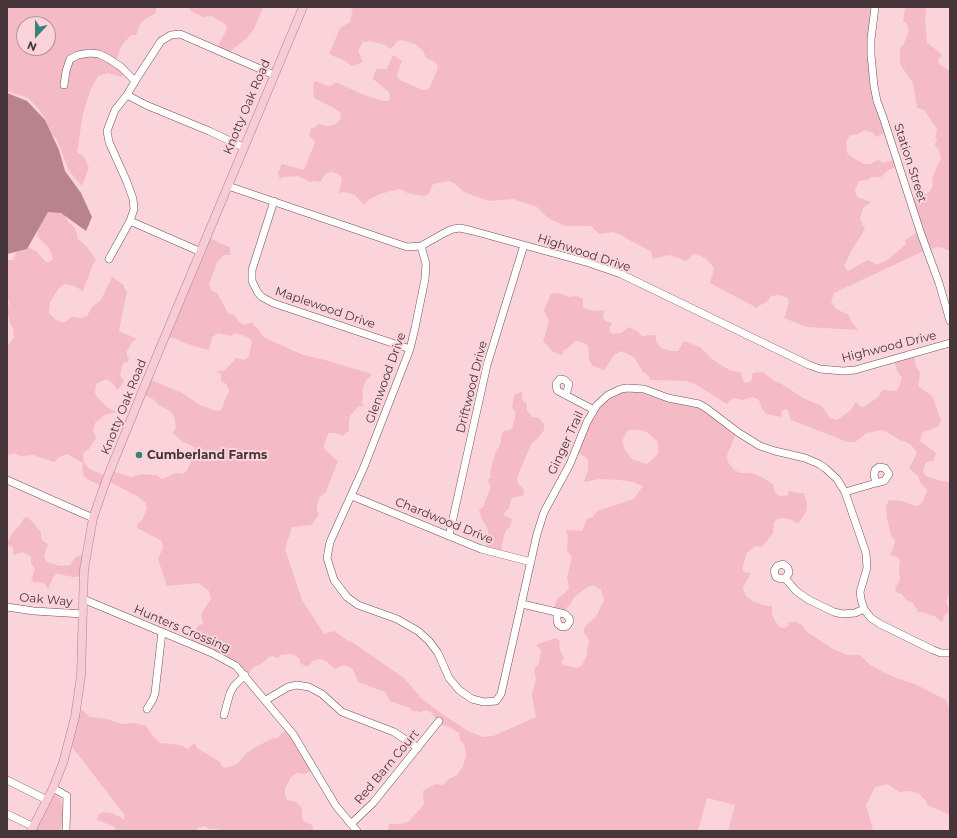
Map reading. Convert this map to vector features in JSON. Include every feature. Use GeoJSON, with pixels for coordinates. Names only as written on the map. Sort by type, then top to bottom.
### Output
{"type":"FeatureCollection","features":[{"type":"Feature","properties":{"kind":"main road","name":"Knotty Oak Road"},"geometry":{"type":"LineString","coordinates":[[32,829],[53,788],[63,763],[75,717],[81,676],[84,570],[93,518],[107,478],[243,147],[303,7]]}},
{"type":"Feature","properties":{"kind":"street","name":"Station Street"},"geometry":{"type":"LineString","coordinates":[[875,7],[871,39],[871,55],[877,102],[939,283],[950,321]]}},
{"type":"Feature","properties":{"kind":"street"},"geometry":{"type":"LineString","coordinates":[[109,259],[130,221],[134,209],[133,199],[109,142],[107,131],[116,110],[161,41],[171,35],[180,34],[274,75]]}},
{"type":"Feature","properties":{"kind":"street"},"geometry":{"type":"LineString","coordinates":[[64,85],[70,58],[90,53],[99,54],[121,66],[135,81]]}},
{"type":"Feature","properties":{"kind":"street"},"geometry":{"type":"LineString","coordinates":[[127,95],[209,130],[243,147]]}},
{"type":"Feature","properties":{"kind":"street"},"geometry":{"type":"LineString","coordinates":[[228,186],[400,245],[414,247],[421,246]]}},
{"type":"Feature","properties":{"kind":"street","name":"Maplewood Drive"},"geometry":{"type":"LineString","coordinates":[[274,201],[252,270],[252,281],[258,293],[273,303],[410,349]]}},
{"type":"Feature","properties":{"kind":"street"},"geometry":{"type":"LineString","coordinates":[[130,221],[201,252]]}},
{"type":"Feature","properties":{"kind":"street","name":"Highwood Drive"},"geometry":{"type":"LineString","coordinates":[[421,246],[429,243],[446,232],[460,228],[589,263],[621,274],[820,369],[838,371],[854,370],[950,342]]}},
{"type":"Feature","properties":{"kind":"street","name":"Driftwood Drive"},"geometry":{"type":"LineString","coordinates":[[449,536],[487,365],[524,245]]}},
{"type":"Feature","properties":{"kind":"street","name":"Glenwood Drive"},"geometry":{"type":"LineString","coordinates":[[343,513],[352,496],[410,349],[416,328],[425,279],[426,264],[421,246]]}},
{"type":"Feature","properties":{"kind":"street","name":"Ginger Trail"},"geometry":{"type":"LineString","coordinates":[[343,513],[331,540],[328,552],[328,564],[338,586],[347,597],[358,605],[397,619],[418,632],[438,653],[449,678],[455,687],[467,696],[477,700],[490,702],[496,701],[502,692],[537,534],[544,512],[570,464],[585,428],[597,405],[608,395],[621,389],[644,389],[668,398],[703,406],[739,434],[760,446],[805,458],[819,464],[831,473],[845,492],[867,557],[867,568],[860,592],[860,599],[864,609]]}},
{"type":"Feature","properties":{"kind":"street"},"geometry":{"type":"LineString","coordinates":[[566,395],[594,410]]}},
{"type":"Feature","properties":{"kind":"street"},"geometry":{"type":"LineString","coordinates":[[7,480],[93,518]]}},
{"type":"Feature","properties":{"kind":"street"},"geometry":{"type":"LineString","coordinates":[[845,492],[876,483]]}},
{"type":"Feature","properties":{"kind":"street","name":"Chardwood Drive"},"geometry":{"type":"LineString","coordinates":[[352,496],[491,553],[531,562]]}},
{"type":"Feature","properties":{"kind":"street"},"geometry":{"type":"LineString","coordinates":[[785,578],[801,595],[834,612],[851,614],[864,609],[871,618],[880,624],[933,650],[941,653],[950,653]]}},
{"type":"Feature","properties":{"kind":"street","name":"Hunters Crossing"},"geometry":{"type":"LineString","coordinates":[[83,599],[226,660],[236,666],[293,734],[336,806],[358,831]]}},
{"type":"Feature","properties":{"kind":"street"},"geometry":{"type":"LineString","coordinates":[[522,604],[558,612]]}},
{"type":"Feature","properties":{"kind":"street","name":"Oak Way"},"geometry":{"type":"LineString","coordinates":[[7,608],[34,612],[83,614]]}},
{"type":"Feature","properties":{"kind":"street"},"geometry":{"type":"LineString","coordinates":[[147,709],[155,693],[162,632]]}},
{"type":"Feature","properties":{"kind":"street"},"geometry":{"type":"LineString","coordinates":[[224,715],[230,693],[244,675]]}},
{"type":"Feature","properties":{"kind":"street"},"geometry":{"type":"LineString","coordinates":[[266,700],[288,687],[297,685],[309,687],[322,694],[342,712],[394,732],[418,748]]}},
{"type":"Feature","properties":{"kind":"street","name":"Red Barn Court"},"geometry":{"type":"LineString","coordinates":[[351,824],[373,803],[439,721]]}},
{"type":"Feature","properties":{"kind":"street"},"geometry":{"type":"LineString","coordinates":[[7,780],[47,800]]}},
{"type":"Feature","properties":{"kind":"street"},"geometry":{"type":"LineString","coordinates":[[53,788],[67,796],[66,831]]}},
{"type":"Feature","properties":{"kind":"street"},"geometry":{"type":"LineString","coordinates":[[7,814],[32,829]]}},
{"type":"Feature","properties":{"kind":"shaded area"},"geometry":{"type":"Polygon","coordinates":[[[7,7],[156,7],[156,13],[144,20],[140,24],[136,35],[129,37],[122,45],[115,62],[126,73],[121,77],[107,73],[98,76],[91,89],[83,113],[77,152],[84,157],[89,168],[82,186],[69,171],[57,140],[49,131],[44,117],[28,98],[7,91],[7,7]]]}},
{"type":"Feature","properties":{"kind":"shaded area"},"geometry":{"type":"Polygon","coordinates":[[[189,7],[263,7],[254,29],[248,37],[226,55],[216,50],[227,29],[226,24],[211,16],[203,17],[191,11],[189,7]]]}},
{"type":"Feature","properties":{"kind":"shaded area"},"geometry":{"type":"Polygon","coordinates":[[[353,7],[874,7],[873,86],[889,131],[876,137],[873,133],[864,130],[858,134],[850,135],[846,142],[847,153],[864,164],[870,164],[878,160],[884,163],[898,158],[901,164],[887,171],[881,177],[871,177],[867,180],[859,181],[855,190],[856,195],[859,198],[871,202],[863,208],[860,219],[865,229],[844,266],[848,271],[868,260],[877,265],[889,259],[906,244],[905,240],[918,232],[910,199],[929,193],[933,186],[932,178],[941,158],[935,145],[937,139],[935,137],[937,129],[924,110],[917,108],[913,83],[900,64],[900,48],[903,46],[909,30],[907,24],[903,21],[905,7],[926,7],[925,19],[927,42],[942,55],[938,60],[939,64],[950,71],[950,251],[939,247],[926,250],[834,293],[831,302],[836,309],[849,315],[851,321],[858,330],[807,327],[784,318],[789,303],[788,299],[785,297],[779,295],[771,296],[767,302],[757,308],[710,283],[714,269],[705,258],[699,255],[694,254],[686,261],[670,255],[653,259],[651,251],[621,235],[613,232],[599,234],[591,226],[565,226],[548,218],[537,207],[513,199],[488,201],[464,192],[454,183],[449,181],[433,184],[428,195],[422,196],[407,193],[399,189],[380,194],[368,200],[364,205],[355,195],[344,192],[339,193],[342,178],[338,174],[332,172],[326,173],[320,182],[310,182],[298,176],[283,177],[280,179],[278,173],[282,164],[304,170],[315,142],[309,135],[311,128],[314,128],[318,124],[327,126],[334,125],[340,120],[341,113],[314,98],[313,85],[315,81],[328,86],[338,83],[364,95],[388,101],[390,98],[389,92],[373,79],[377,69],[387,69],[393,55],[402,61],[397,74],[400,80],[422,90],[426,90],[430,87],[438,66],[435,62],[426,58],[423,51],[415,44],[402,40],[398,41],[391,49],[385,45],[370,41],[363,42],[358,51],[363,62],[352,66],[329,54],[340,28],[350,22],[353,7]]]}},
{"type":"Feature","properties":{"kind":"shaded area"},"geometry":{"type":"Polygon","coordinates":[[[7,93],[27,101],[45,120],[59,150],[65,171],[81,193],[92,217],[86,231],[61,213],[48,212],[27,249],[7,254],[7,93]]]}},
{"type":"Feature","properties":{"kind":"shaded area"},"geometry":{"type":"Polygon","coordinates":[[[48,209],[65,215],[68,222],[73,226],[77,233],[77,238],[87,247],[96,260],[93,264],[83,291],[74,286],[65,284],[59,288],[50,302],[49,313],[55,319],[65,322],[72,317],[81,318],[87,316],[92,307],[101,300],[112,277],[124,285],[124,288],[127,291],[119,331],[137,339],[132,342],[127,351],[127,356],[129,359],[128,362],[124,363],[122,366],[120,376],[124,380],[122,385],[117,390],[113,383],[106,379],[96,384],[95,393],[98,398],[107,407],[116,412],[104,415],[95,423],[93,431],[96,438],[89,449],[84,452],[83,456],[84,463],[90,469],[107,477],[110,470],[131,477],[141,474],[156,475],[162,479],[176,473],[183,474],[187,471],[195,452],[194,447],[183,442],[173,433],[176,427],[174,416],[170,411],[159,405],[153,399],[142,394],[149,379],[182,393],[200,405],[217,411],[221,410],[223,407],[229,389],[226,384],[221,381],[221,374],[216,371],[223,371],[236,358],[245,360],[249,356],[252,341],[249,338],[236,333],[230,336],[218,333],[212,337],[209,350],[187,344],[174,338],[164,338],[207,237],[230,247],[230,255],[224,255],[217,262],[209,285],[212,291],[217,293],[228,313],[235,316],[239,322],[244,325],[252,322],[254,326],[258,328],[263,337],[303,355],[369,373],[371,376],[366,380],[362,391],[362,403],[364,406],[358,407],[350,416],[349,432],[346,432],[343,436],[335,433],[329,433],[324,445],[325,450],[338,461],[326,492],[319,498],[317,511],[319,514],[312,525],[292,527],[285,549],[302,600],[324,634],[334,631],[348,641],[352,642],[404,678],[421,698],[442,714],[468,731],[483,737],[493,736],[536,717],[532,694],[536,679],[534,669],[539,663],[541,650],[536,645],[555,638],[560,641],[559,648],[564,658],[561,662],[563,665],[577,668],[582,665],[587,655],[589,642],[584,633],[584,629],[587,624],[596,617],[604,600],[601,590],[593,585],[574,597],[570,605],[561,615],[554,609],[557,599],[569,588],[567,577],[572,557],[567,551],[568,536],[566,530],[582,531],[587,519],[593,517],[597,511],[634,499],[643,486],[633,482],[620,480],[599,479],[586,482],[584,481],[588,471],[588,461],[586,457],[575,452],[596,404],[627,385],[704,407],[736,434],[727,455],[728,462],[733,469],[740,473],[752,473],[761,477],[773,484],[774,490],[778,495],[784,497],[788,495],[788,491],[804,493],[807,504],[806,512],[798,524],[792,520],[784,518],[778,519],[774,522],[773,533],[762,547],[755,546],[747,553],[742,569],[744,572],[751,573],[743,588],[745,595],[754,602],[772,606],[772,615],[779,627],[784,628],[788,626],[789,622],[797,622],[803,626],[807,632],[833,649],[847,655],[860,655],[869,664],[881,671],[915,684],[946,700],[950,710],[950,815],[927,805],[926,801],[919,794],[911,791],[899,792],[887,784],[875,787],[866,805],[873,830],[875,831],[728,831],[735,805],[707,798],[698,831],[388,831],[389,824],[401,824],[409,821],[420,809],[424,804],[423,791],[436,784],[444,784],[447,780],[457,775],[463,766],[466,756],[465,747],[460,740],[459,733],[440,724],[432,713],[426,710],[420,712],[412,711],[410,708],[390,701],[385,692],[358,682],[353,669],[344,665],[335,669],[326,661],[320,659],[313,661],[307,667],[300,663],[300,659],[296,656],[291,654],[281,655],[278,658],[273,656],[269,657],[263,663],[254,667],[246,675],[190,642],[198,626],[203,624],[201,614],[211,599],[209,591],[198,583],[167,586],[158,559],[163,548],[162,541],[137,528],[137,525],[142,520],[147,508],[146,503],[137,496],[110,482],[106,481],[103,487],[87,479],[84,476],[82,469],[83,463],[67,454],[61,456],[54,462],[33,455],[21,456],[14,453],[7,455],[7,343],[9,344],[14,337],[13,328],[10,324],[7,310],[9,304],[7,299],[7,260],[13,260],[18,249],[26,246],[36,251],[46,262],[53,259],[47,246],[38,237],[37,231],[48,209]],[[628,430],[622,441],[625,450],[632,459],[647,464],[659,451],[657,441],[648,433],[640,430],[628,430]]]}},
{"type":"Feature","properties":{"kind":"shaded area"},"geometry":{"type":"Polygon","coordinates":[[[559,293],[569,297],[577,296],[583,299],[583,307],[586,309],[595,311],[604,310],[603,318],[612,323],[609,330],[612,334],[621,333],[629,327],[637,331],[642,336],[656,335],[656,342],[661,348],[670,351],[678,351],[684,341],[700,347],[713,360],[729,370],[742,373],[741,376],[744,382],[747,383],[751,381],[753,373],[763,372],[774,381],[780,383],[803,398],[822,406],[830,418],[837,420],[851,410],[856,402],[860,406],[864,407],[878,397],[882,390],[896,391],[902,378],[897,371],[894,358],[912,353],[916,367],[920,373],[918,386],[932,396],[941,420],[939,426],[922,433],[920,441],[936,453],[933,461],[929,461],[925,464],[923,472],[926,476],[950,482],[950,592],[946,602],[950,611],[944,616],[943,621],[941,622],[936,617],[918,612],[913,603],[906,600],[902,594],[896,592],[895,589],[900,579],[900,560],[897,557],[890,555],[895,541],[891,535],[887,519],[886,506],[889,500],[902,501],[915,506],[920,505],[927,490],[920,482],[918,476],[909,468],[916,455],[916,451],[910,444],[882,430],[867,433],[855,442],[848,442],[791,420],[786,409],[782,410],[781,417],[766,414],[762,409],[759,400],[753,397],[742,400],[734,398],[727,404],[695,384],[687,381],[650,380],[649,376],[643,372],[634,357],[621,351],[615,354],[604,370],[593,366],[589,360],[588,346],[584,343],[577,341],[574,342],[569,348],[565,349],[561,355],[552,351],[543,341],[549,322],[544,310],[551,294],[559,293]]]}},
{"type":"Feature","properties":{"kind":"shaded area"},"geometry":{"type":"Polygon","coordinates":[[[522,391],[522,399],[527,404],[527,410],[532,417],[539,418],[544,424],[544,430],[531,444],[517,478],[518,484],[523,488],[524,495],[512,498],[509,508],[503,515],[512,519],[510,527],[504,535],[501,551],[485,548],[488,538],[488,530],[479,510],[483,507],[490,489],[490,484],[487,481],[491,477],[490,474],[493,461],[496,451],[501,443],[503,431],[512,428],[515,418],[515,411],[512,408],[514,395],[522,391]]]}},
{"type":"Feature","properties":{"kind":"shaded area"},"geometry":{"type":"Polygon","coordinates":[[[28,517],[41,532],[43,541],[48,544],[44,556],[47,562],[60,566],[70,565],[76,557],[86,553],[83,576],[73,577],[56,574],[53,577],[48,589],[45,584],[35,583],[31,580],[35,569],[31,563],[31,557],[23,552],[13,555],[13,548],[7,544],[13,532],[24,518],[28,517]]]}},
{"type":"Feature","properties":{"kind":"shaded area"},"geometry":{"type":"Polygon","coordinates":[[[76,711],[83,711],[90,717],[107,719],[121,724],[135,723],[146,726],[160,743],[180,745],[188,749],[194,743],[197,748],[220,762],[222,767],[226,768],[237,764],[254,748],[271,739],[278,738],[290,728],[315,770],[304,774],[297,773],[291,777],[285,789],[285,795],[287,800],[296,802],[302,808],[302,819],[312,825],[314,831],[224,831],[210,829],[204,826],[198,828],[196,831],[116,831],[115,827],[97,820],[99,814],[104,812],[112,813],[125,820],[124,814],[69,743],[76,711]]]}},
{"type":"Feature","properties":{"kind":"shaded area"},"geometry":{"type":"Polygon","coordinates":[[[51,792],[61,800],[63,810],[61,831],[31,831],[51,792]]]}},
{"type":"Feature","properties":{"kind":"place","name":"Cumberland Farms"},"geometry":{"type":"Point","coordinates":[139,455]}}]}
